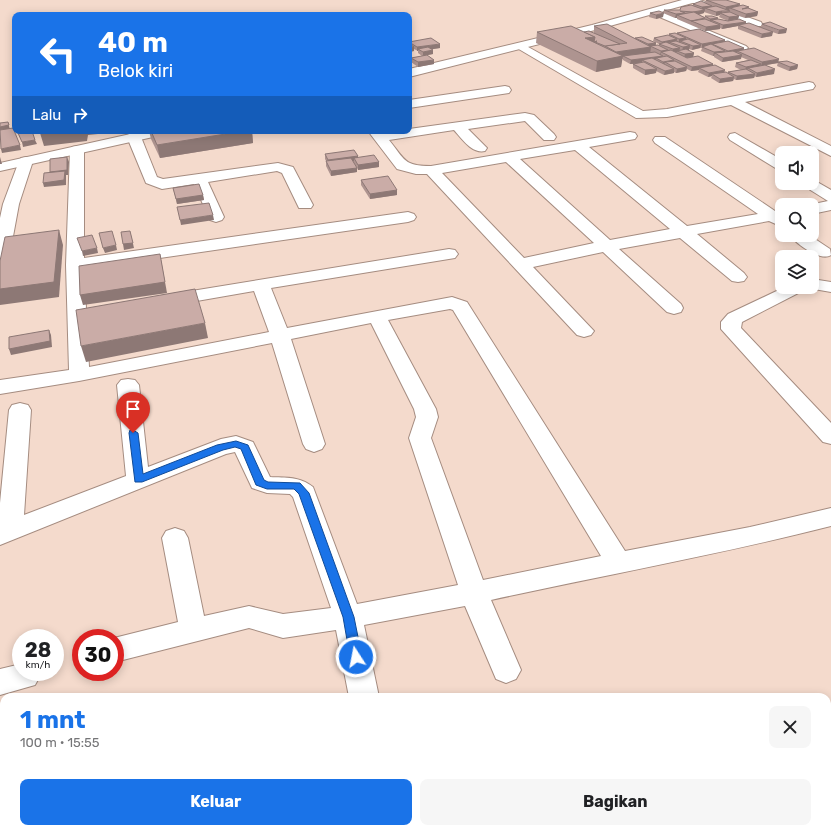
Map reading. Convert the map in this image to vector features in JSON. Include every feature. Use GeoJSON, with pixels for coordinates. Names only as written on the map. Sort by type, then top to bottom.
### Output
{"type":"FeatureCollection","features":[{"type":"Feature","properties":{"kind":"street"},"geometry":{"type":"LineString","coordinates":[[412,72],[521,46],[692,0],[761,23],[705,32],[679,34]]}},
{"type":"Feature","properties":{"kind":"street"},"geometry":{"type":"LineString","coordinates":[[654,11],[742,48]]}},
{"type":"Feature","properties":{"kind":"street"},"geometry":{"type":"LineString","coordinates":[[521,46],[632,111],[641,115],[653,115]]}},
{"type":"Feature","properties":{"kind":"street"},"geometry":{"type":"LineString","coordinates":[[624,121],[809,86]]}},
{"type":"Feature","properties":{"kind":"street"},"geometry":{"type":"LineString","coordinates":[[412,104],[505,90]]}},
{"type":"Feature","properties":{"kind":"street"},"geometry":{"type":"LineString","coordinates":[[734,101],[831,152]]}},
{"type":"Feature","properties":{"kind":"street"},"geometry":{"type":"LineString","coordinates":[[412,131],[525,117],[529,118],[549,137]]}},
{"type":"Feature","properties":{"kind":"street"},"geometry":{"type":"LineString","coordinates":[[456,126],[480,148]]}},
{"type":"Feature","properties":{"kind":"street"},"geometry":{"type":"LineString","coordinates":[[0,167],[148,134]]}},
{"type":"Feature","properties":{"kind":"street"},"geometry":{"type":"LineString","coordinates":[[378,134],[402,166],[416,170],[431,170],[630,136]]}},
{"type":"Feature","properties":{"kind":"street"},"geometry":{"type":"LineString","coordinates":[[134,137],[151,180],[162,184],[278,167],[288,170],[305,205]]}},
{"type":"Feature","properties":{"kind":"street"},"geometry":{"type":"LineString","coordinates":[[736,137],[775,162]]}},
{"type":"Feature","properties":{"kind":"street"},"geometry":{"type":"LineString","coordinates":[[660,140],[775,216]]}},
{"type":"Feature","properties":{"kind":"street"},"geometry":{"type":"LineString","coordinates":[[578,144],[738,277]]}},
{"type":"Feature","properties":{"kind":"street"},"geometry":{"type":"LineString","coordinates":[[77,150],[75,265],[85,314],[79,375]]}},
{"type":"Feature","properties":{"kind":"street"},"geometry":{"type":"LineString","coordinates":[[509,157],[674,308]]}},
{"type":"Feature","properties":{"kind":"street"},"geometry":{"type":"LineString","coordinates":[[0,258],[11,204],[26,161]]}},
{"type":"Feature","properties":{"kind":"street"},"geometry":{"type":"LineString","coordinates":[[431,170],[584,331]]}},
{"type":"Feature","properties":{"kind":"street"},"geometry":{"type":"LineString","coordinates":[[200,178],[216,217]]}},
{"type":"Feature","properties":{"kind":"street"},"geometry":{"type":"LineString","coordinates":[[819,189],[831,197]]}},
{"type":"Feature","properties":{"kind":"street"},"geometry":{"type":"LineString","coordinates":[[819,208],[831,205]]}},
{"type":"Feature","properties":{"kind":"street"},"geometry":{"type":"LineString","coordinates":[[75,265],[408,217]]}},
{"type":"Feature","properties":{"kind":"street"},"geometry":{"type":"LineString","coordinates":[[520,264],[684,232],[775,218]]}},
{"type":"Feature","properties":{"kind":"street"},"geometry":{"type":"LineString","coordinates":[[808,242],[824,253]]}},
{"type":"Feature","properties":{"kind":"street"},"geometry":{"type":"LineString","coordinates":[[154,302],[450,254]]}},
{"type":"Feature","properties":{"kind":"street"},"geometry":{"type":"LineString","coordinates":[[261,285],[280,336],[314,444]]}},
{"type":"Feature","properties":{"kind":"street"},"geometry":{"type":"LineString","coordinates":[[819,285],[831,287]]}},
{"type":"Feature","properties":{"kind":"street"},"geometry":{"type":"LineString","coordinates":[[785,294],[735,318],[731,322],[731,329],[831,437]]}},
{"type":"Feature","properties":{"kind":"street"},"geometry":{"type":"LineString","coordinates":[[0,387],[79,375],[377,316],[452,303],[460,306],[618,562]]}},
{"type":"Feature","properties":{"kind":"street"},"geometry":{"type":"LineString","coordinates":[[377,316],[425,409],[427,416],[420,438],[474,592],[506,670]]}},
{"type":"Feature","properties":{"kind":"street"},"geometry":{"type":"LineString","coordinates":[[128,385],[138,480]]}},
{"type":"Feature","properties":{"kind":"street"},"geometry":{"type":"LineString","coordinates":[[20,410],[5,533],[221,447],[236,444],[245,447],[260,482],[267,485],[296,486],[304,493],[348,617],[363,693]]}},
{"type":"Feature","properties":{"kind":"street"},"geometry":{"type":"LineString","coordinates":[[124,648],[249,617],[283,626],[348,617],[618,562],[750,537],[831,517]]}},
{"type":"Feature","properties":{"kind":"street"},"geometry":{"type":"LineString","coordinates":[[175,538],[188,610],[194,630]]}},
{"type":"Feature","properties":{"kind":"building"},"geometry":{"type":"Polygon","coordinates":[[[706,0],[726,0],[740,4],[726,7],[706,0]]]}},
{"type":"Feature","properties":{"kind":"building"},"geometry":{"type":"Polygon","coordinates":[[[701,1],[712,6],[702,7],[693,4],[701,1]]]}},
{"type":"Feature","properties":{"kind":"building"},"geometry":{"type":"Polygon","coordinates":[[[691,5],[705,10],[693,12],[680,11],[685,13],[676,14],[664,10],[680,10],[681,7],[691,5]]]}},
{"type":"Feature","properties":{"kind":"building"},"geometry":{"type":"Polygon","coordinates":[[[743,5],[749,7],[742,9],[748,8],[758,12],[746,14],[730,8],[743,5]]]}},
{"type":"Feature","properties":{"kind":"building"},"geometry":{"type":"Polygon","coordinates":[[[716,6],[730,11],[716,12],[705,8],[716,6]]]}},
{"type":"Feature","properties":{"kind":"building"},"geometry":{"type":"Polygon","coordinates":[[[659,11],[664,13],[656,15],[650,13],[659,11]]]}},
{"type":"Feature","properties":{"kind":"building"},"geometry":{"type":"Polygon","coordinates":[[[694,12],[705,18],[691,21],[677,15],[694,12]]]}},
{"type":"Feature","properties":{"kind":"building"},"geometry":{"type":"Polygon","coordinates":[[[730,12],[739,16],[729,17],[720,13],[730,12]]]}},
{"type":"Feature","properties":{"kind":"building"},"geometry":{"type":"Polygon","coordinates":[[[705,16],[712,16],[718,18],[710,19],[705,16]]]}},
{"type":"Feature","properties":{"kind":"building"},"geometry":{"type":"Polygon","coordinates":[[[705,19],[720,25],[706,27],[691,21],[705,19]]]}},
{"type":"Feature","properties":{"kind":"building"},"geometry":{"type":"Polygon","coordinates":[[[718,19],[728,21],[739,19],[746,22],[723,25],[711,20],[718,19]]]}},
{"type":"Feature","properties":{"kind":"building"},"geometry":{"type":"Polygon","coordinates":[[[770,22],[787,29],[779,30],[762,24],[770,22]]]}},
{"type":"Feature","properties":{"kind":"building"},"geometry":{"type":"Polygon","coordinates":[[[749,23],[773,32],[762,34],[738,25],[749,23]]]}},
{"type":"Feature","properties":{"kind":"building"},"geometry":{"type":"Polygon","coordinates":[[[607,24],[651,47],[616,52],[605,46],[627,43],[594,26],[607,24]]]}},
{"type":"Feature","properties":{"kind":"building"},"geometry":{"type":"Polygon","coordinates":[[[571,26],[595,37],[585,38],[623,56],[597,61],[537,32],[571,26]]]}},
{"type":"Feature","properties":{"kind":"building"},"geometry":{"type":"Polygon","coordinates":[[[699,29],[725,40],[702,44],[677,33],[699,29]]]}},
{"type":"Feature","properties":{"kind":"building"},"geometry":{"type":"Polygon","coordinates":[[[589,31],[620,44],[605,46],[595,42],[597,41],[594,42],[595,37],[584,32],[589,31]]]}},
{"type":"Feature","properties":{"kind":"building"},"geometry":{"type":"Polygon","coordinates":[[[675,33],[686,38],[679,39],[669,34],[675,33]]]}},
{"type":"Feature","properties":{"kind":"building"},"geometry":{"type":"Polygon","coordinates":[[[668,35],[677,39],[662,42],[654,38],[668,35]]]}},
{"type":"Feature","properties":{"kind":"building"},"geometry":{"type":"Polygon","coordinates":[[[642,37],[656,43],[648,44],[635,38],[642,37]]]}},
{"type":"Feature","properties":{"kind":"building"},"geometry":{"type":"Polygon","coordinates":[[[431,38],[440,44],[417,47],[412,44],[412,41],[431,38]]]}},
{"type":"Feature","properties":{"kind":"building"},"geometry":{"type":"Polygon","coordinates":[[[688,39],[701,45],[693,46],[680,41],[688,39]]]}},
{"type":"Feature","properties":{"kind":"building"},"geometry":{"type":"Polygon","coordinates":[[[676,41],[690,46],[683,47],[669,42],[676,41]]]}},
{"type":"Feature","properties":{"kind":"building"},"geometry":{"type":"Polygon","coordinates":[[[728,41],[744,48],[728,51],[712,44],[728,41]]]}},
{"type":"Feature","properties":{"kind":"building"},"geometry":{"type":"Polygon","coordinates":[[[666,42],[680,48],[673,49],[659,44],[666,42]]]}},
{"type":"Feature","properties":{"kind":"building"},"geometry":{"type":"Polygon","coordinates":[[[711,44],[725,51],[714,52],[702,47],[711,44]]]}},
{"type":"Feature","properties":{"kind":"building"},"geometry":{"type":"Polygon","coordinates":[[[658,45],[668,50],[661,51],[650,46],[658,45]]]}},
{"type":"Feature","properties":{"kind":"building"},"geometry":{"type":"Polygon","coordinates":[[[428,47],[433,50],[423,52],[418,49],[428,47]]]}},
{"type":"Feature","properties":{"kind":"building"},"geometry":{"type":"Polygon","coordinates":[[[754,48],[779,59],[762,62],[737,51],[754,48]]]}},
{"type":"Feature","properties":{"kind":"building"},"geometry":{"type":"Polygon","coordinates":[[[686,49],[694,53],[685,54],[677,51],[686,49]]]}},
{"type":"Feature","properties":{"kind":"building"},"geometry":{"type":"Polygon","coordinates":[[[671,50],[687,58],[698,56],[713,64],[692,67],[661,52],[671,50]]]}},
{"type":"Feature","properties":{"kind":"building"},"geometry":{"type":"Polygon","coordinates":[[[733,51],[742,55],[723,58],[715,53],[733,51]]]}},
{"type":"Feature","properties":{"kind":"building"},"geometry":{"type":"Polygon","coordinates":[[[655,52],[663,56],[631,60],[623,56],[655,52]]]}},
{"type":"Feature","properties":{"kind":"building"},"geometry":{"type":"Polygon","coordinates":[[[427,55],[434,60],[418,62],[412,58],[427,55]]]}},
{"type":"Feature","properties":{"kind":"building"},"geometry":{"type":"Polygon","coordinates":[[[667,56],[674,60],[663,62],[656,58],[667,56]]]}},
{"type":"Feature","properties":{"kind":"building"},"geometry":{"type":"Polygon","coordinates":[[[652,58],[674,69],[665,71],[642,60],[652,58]]]}},
{"type":"Feature","properties":{"kind":"building"},"geometry":{"type":"Polygon","coordinates":[[[751,60],[761,64],[746,67],[736,63],[751,60]]]}},
{"type":"Feature","properties":{"kind":"building"},"geometry":{"type":"Polygon","coordinates":[[[675,61],[687,67],[677,69],[665,62],[675,61]]]}},
{"type":"Feature","properties":{"kind":"building"},"geometry":{"type":"Polygon","coordinates":[[[787,61],[798,65],[790,67],[778,62],[787,61]]]}},
{"type":"Feature","properties":{"kind":"building"},"geometry":{"type":"Polygon","coordinates":[[[644,62],[657,69],[645,70],[633,64],[644,62]]]}},
{"type":"Feature","properties":{"kind":"building"},"geometry":{"type":"Polygon","coordinates":[[[715,65],[725,70],[709,73],[699,68],[715,65]]]}},
{"type":"Feature","properties":{"kind":"building"},"geometry":{"type":"Polygon","coordinates":[[[765,65],[775,69],[757,73],[748,68],[765,65]]]}},
{"type":"Feature","properties":{"kind":"building"},"geometry":{"type":"Polygon","coordinates":[[[746,69],[755,74],[737,76],[728,72],[746,69]]]}},
{"type":"Feature","properties":{"kind":"building"},"geometry":{"type":"Polygon","coordinates":[[[726,72],[734,77],[720,79],[712,74],[726,72]]]}},
{"type":"Feature","properties":{"kind":"building"},"geometry":{"type":"Polygon","coordinates":[[[8,122],[9,125],[0,127],[0,123],[8,122]]]}},
{"type":"Feature","properties":{"kind":"building"},"geometry":{"type":"Polygon","coordinates":[[[12,128],[12,134],[15,134],[20,145],[1,149],[0,130],[12,128]]]}},
{"type":"Feature","properties":{"kind":"building"},"geometry":{"type":"Polygon","coordinates":[[[18,134],[33,134],[35,140],[22,142],[18,134]]]}},
{"type":"Feature","properties":{"kind":"building"},"geometry":{"type":"Polygon","coordinates":[[[152,134],[225,134],[157,145],[152,134]]]}},
{"type":"Feature","properties":{"kind":"building"},"geometry":{"type":"Polygon","coordinates":[[[354,150],[358,156],[328,160],[325,154],[354,150]]]}},
{"type":"Feature","properties":{"kind":"building"},"geometry":{"type":"Polygon","coordinates":[[[374,155],[379,162],[358,165],[354,158],[374,155]]]}},
{"type":"Feature","properties":{"kind":"building"},"geometry":{"type":"Polygon","coordinates":[[[67,157],[67,170],[50,172],[50,159],[67,157]]]}},
{"type":"Feature","properties":{"kind":"building"},"geometry":{"type":"Polygon","coordinates":[[[351,158],[357,168],[331,171],[326,161],[351,158]]]}},
{"type":"Feature","properties":{"kind":"building"},"geometry":{"type":"Polygon","coordinates":[[[65,171],[64,180],[43,183],[44,173],[65,171]]]}},
{"type":"Feature","properties":{"kind":"building"},"geometry":{"type":"Polygon","coordinates":[[[388,176],[397,190],[370,194],[361,180],[388,176]]]}},
{"type":"Feature","properties":{"kind":"building"},"geometry":{"type":"Polygon","coordinates":[[[199,184],[203,195],[176,199],[173,188],[199,184]]]}},
{"type":"Feature","properties":{"kind":"building"},"geometry":{"type":"Polygon","coordinates":[[[209,203],[213,215],[180,220],[177,207],[209,203]]]}},
{"type":"Feature","properties":{"kind":"building"},"geometry":{"type":"Polygon","coordinates":[[[59,230],[54,282],[0,289],[0,261],[5,237],[59,230]]]}},
{"type":"Feature","properties":{"kind":"building"},"geometry":{"type":"Polygon","coordinates":[[[112,231],[116,245],[103,248],[99,233],[112,231]]]}},
{"type":"Feature","properties":{"kind":"building"},"geometry":{"type":"Polygon","coordinates":[[[130,231],[133,243],[123,244],[121,232],[130,231]]]}},
{"type":"Feature","properties":{"kind":"building"},"geometry":{"type":"Polygon","coordinates":[[[92,235],[97,248],[82,251],[77,238],[92,235]]]}},
{"type":"Feature","properties":{"kind":"building"},"geometry":{"type":"Polygon","coordinates":[[[160,254],[165,282],[80,295],[79,266],[160,254]]]}},
{"type":"Feature","properties":{"kind":"building"},"geometry":{"type":"Polygon","coordinates":[[[195,289],[205,323],[81,346],[76,310],[195,289]]]}},
{"type":"Feature","properties":{"kind":"building"},"geometry":{"type":"Polygon","coordinates":[[[49,330],[50,341],[9,349],[9,337],[49,330]]]}},
{"type":"Feature","properties":{"kind":"route"},"geometry":{"type":"LineString","coordinates":[[133,433],[138,480],[221,447],[236,444],[245,447],[255,475],[260,482],[267,485],[287,484],[296,486],[304,493],[348,617],[356,657]]}}]}
